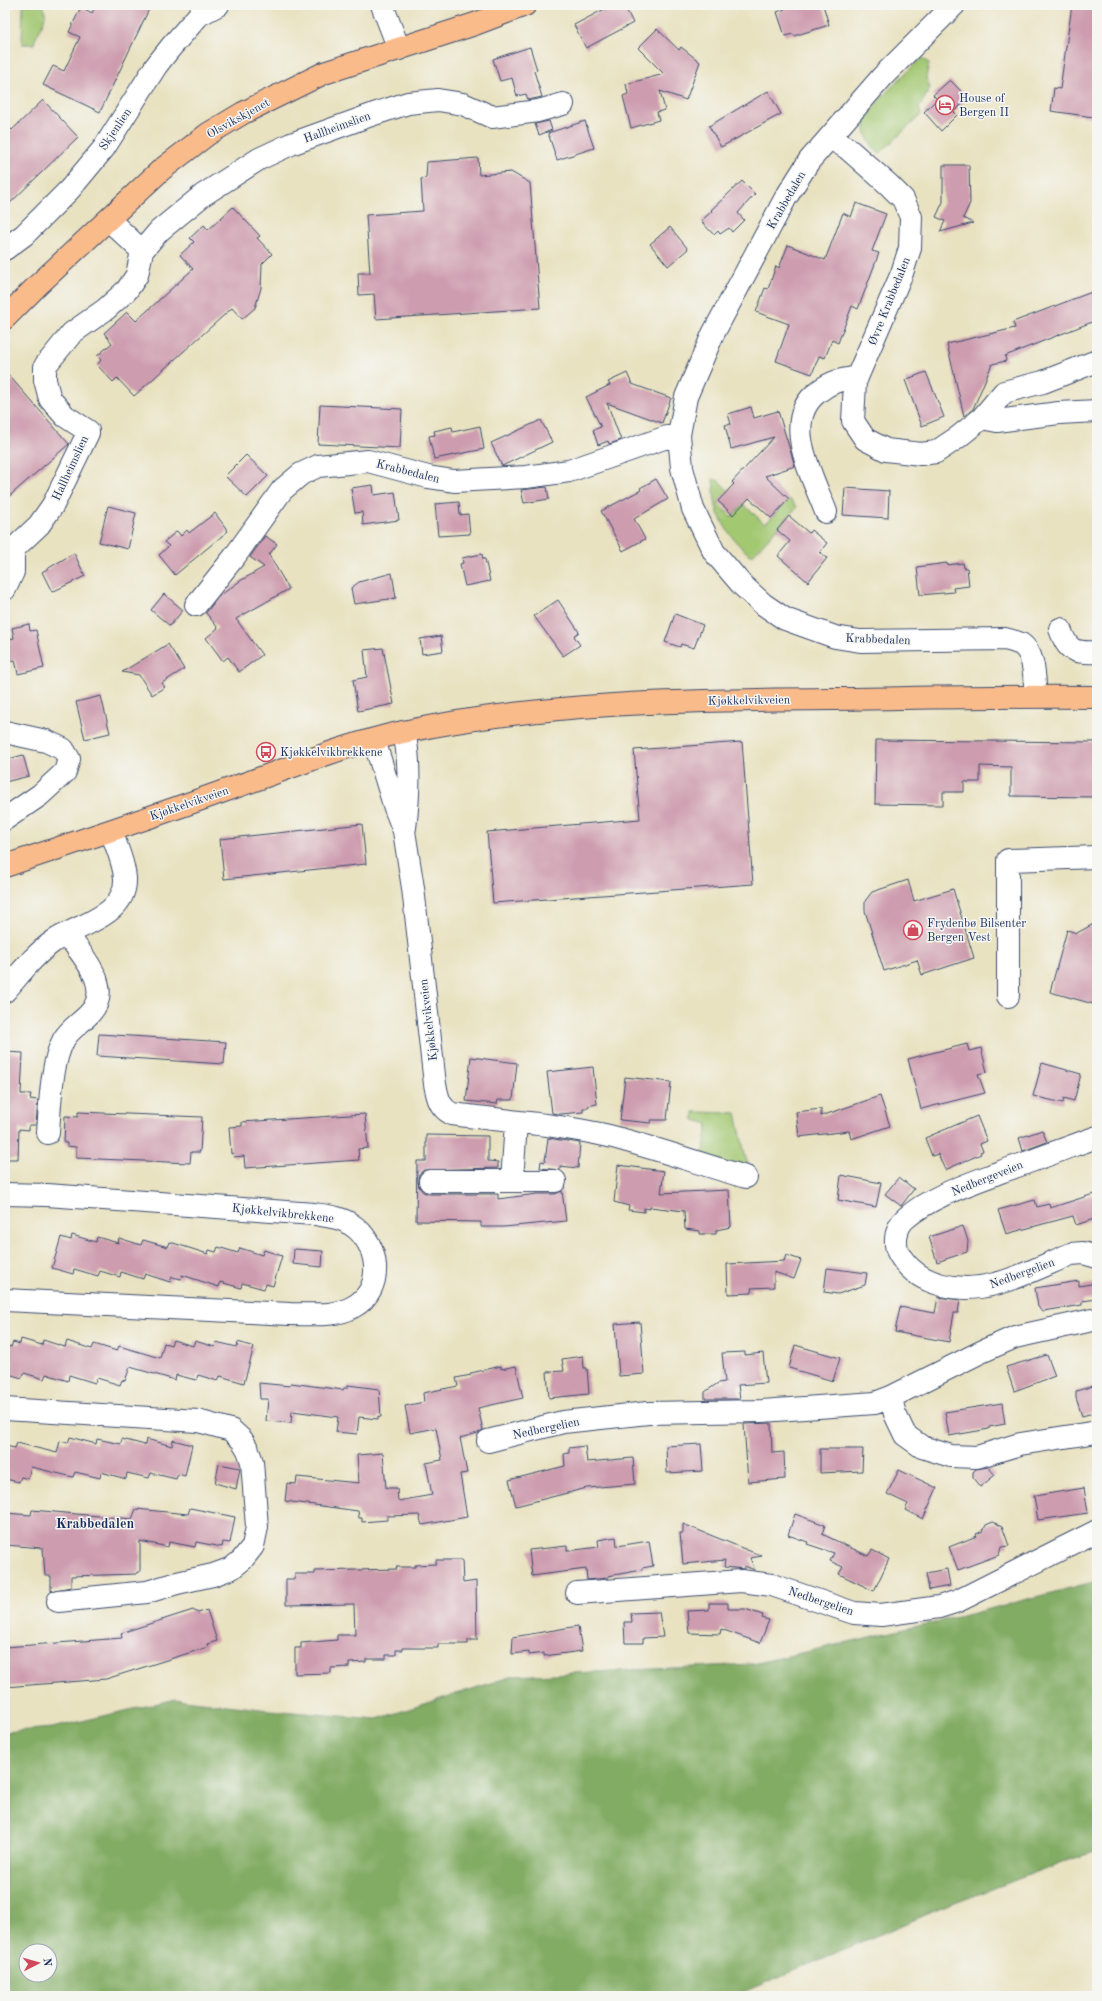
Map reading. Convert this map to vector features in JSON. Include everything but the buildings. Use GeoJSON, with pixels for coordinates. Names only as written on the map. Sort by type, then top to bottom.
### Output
{"type":"FeatureCollection","features":[{"type":"Feature","properties":{"kind":"main road","name":"Olsvikskjenet"},"geometry":{"type":"LineString","coordinates":[[5,318],[38,285],[161,170],[208,134],[237,117],[324,73],[399,49],[525,5]]}},
{"type":"Feature","properties":{"kind":"main road","name":"Kjøkkelvikveien"},"geometry":{"type":"LineString","coordinates":[[5,866],[374,740],[404,732],[510,715],[594,706],[729,699],[1036,696],[1097,697]]}},
{"type":"Feature","properties":{"kind":"street","name":"Skjenlien"},"geometry":{"type":"LineString","coordinates":[[5,249],[24,235],[70,189],[104,148],[156,66],[171,47],[199,15],[218,5]]}},
{"type":"Feature","properties":{"kind":"street"},"geometry":{"type":"LineString","coordinates":[[382,5],[399,49]]}},
{"type":"Feature","properties":{"kind":"street","name":"Krabbedalen"},"geometry":{"type":"LineString","coordinates":[[954,5],[883,76],[809,161],[785,198],[713,334],[686,397],[679,434],[682,468],[693,509],[714,552],[742,585],[763,604],[785,619],[835,637],[847,639],[1005,639],[1020,644],[1025,649],[1032,664],[1036,696]]}},
{"type":"Feature","properties":{"kind":"street","name":"Hallheimslien"},"geometry":{"type":"LineString","coordinates":[[9,554],[40,525],[53,505],[88,433],[88,431],[65,416],[50,399],[45,380],[45,366],[72,333],[106,309],[127,290],[137,275],[142,251],[159,231],[203,195],[259,159],[291,144],[408,103],[438,100],[463,104],[492,117],[538,111],[562,104]]}},
{"type":"Feature","properties":{"kind":"street","name":"Øvre Krabbedalen"},"geometry":{"type":"LineString","coordinates":[[830,138],[847,148],[889,185],[903,199],[911,218],[910,248],[902,273],[857,378],[852,410],[853,421],[866,439],[886,450],[921,454],[936,452],[957,438],[982,418],[1004,392],[1043,382],[1097,361]]}},
{"type":"Feature","properties":{"kind":"street"},"geometry":{"type":"LineString","coordinates":[[108,220],[142,251]]}},
{"type":"Feature","properties":{"kind":"street"},"geometry":{"type":"LineString","coordinates":[[826,512],[800,441],[800,416],[809,398],[827,384],[843,379],[857,378]]}},
{"type":"Feature","properties":{"kind":"street"},"geometry":{"type":"LineString","coordinates":[[982,418],[997,421],[1059,413],[1097,411]]}},
{"type":"Feature","properties":{"kind":"street","name":"Krabbedalen"},"geometry":{"type":"LineString","coordinates":[[196,605],[235,556],[282,490],[301,474],[318,466],[368,461],[428,477],[454,481],[526,477],[569,471],[679,434]]}},
{"type":"Feature","properties":{"kind":"street"},"geometry":{"type":"LineString","coordinates":[[5,589],[13,572],[9,554]]}},
{"type":"Feature","properties":{"kind":"street"},"geometry":{"type":"LineString","coordinates":[[1060,629],[1065,644],[1074,651],[1097,652]]}},
{"type":"Feature","properties":{"kind":"street"},"geometry":{"type":"LineString","coordinates":[[5,732],[46,741],[63,749],[69,759],[65,772],[40,795],[5,819]]}},
{"type":"Feature","properties":{"kind":"street","name":"Kjøkkelvikveien"},"geometry":{"type":"LineString","coordinates":[[404,732],[408,749],[409,782],[404,831]]}},
{"type":"Feature","properties":{"kind":"street","name":"Kjøkkelvikveien"},"geometry":{"type":"LineString","coordinates":[[374,740],[395,808],[404,831],[413,888],[435,1084],[439,1103],[444,1110],[452,1114],[579,1130],[609,1136],[684,1157],[746,1177]]}},
{"type":"Feature","properties":{"kind":"street"},"geometry":{"type":"LineString","coordinates":[[5,991],[34,958],[53,942],[109,911],[118,902],[124,891],[125,878],[111,831]]}},
{"type":"Feature","properties":{"kind":"street"},"geometry":{"type":"LineString","coordinates":[[1008,996],[1008,860],[1097,857]]}},
{"type":"Feature","properties":{"kind":"street"},"geometry":{"type":"LineString","coordinates":[[48,1133],[50,1096],[60,1049],[65,1038],[91,1013],[98,1002],[100,989],[97,978],[66,934]]}},
{"type":"Feature","properties":{"kind":"street"},"geometry":{"type":"LineString","coordinates":[[512,1181],[516,1123]]}},
{"type":"Feature","properties":{"kind":"street","name":"Nedbergeveien"},"geometry":{"type":"LineString","coordinates":[[895,1241],[898,1230],[904,1219],[925,1205],[970,1183],[1097,1137]]}},
{"type":"Feature","properties":{"kind":"street"},"geometry":{"type":"LineString","coordinates":[[430,1181],[555,1181]]}},
{"type":"Feature","properties":{"kind":"street","name":"Kjøkkelvikbrekkene"},"geometry":{"type":"LineString","coordinates":[[5,1194],[55,1196],[314,1214],[339,1219],[351,1224],[361,1232],[369,1242],[374,1253],[375,1278],[370,1290],[363,1299],[353,1307],[329,1314],[290,1314],[43,1300],[5,1300]]}},
{"type":"Feature","properties":{"kind":"street","name":"Nedbergelien"},"geometry":{"type":"LineString","coordinates":[[895,1241],[898,1253],[908,1267],[918,1276],[942,1285],[968,1288],[996,1284],[1071,1254],[1083,1253],[1097,1257]]}},
{"type":"Feature","properties":{"kind":"street","name":"Nedbergelien"},"geometry":{"type":"LineString","coordinates":[[488,1441],[563,1422],[632,1414],[762,1411],[874,1403],[892,1397],[981,1352],[1015,1337],[1097,1320]]}},
{"type":"Feature","properties":{"kind":"street"},"geometry":{"type":"LineString","coordinates":[[892,1397],[895,1414],[905,1435],[922,1447],[950,1456],[977,1457],[1020,1444],[1097,1432]]}},
{"type":"Feature","properties":{"kind":"street"},"geometry":{"type":"LineString","coordinates":[[5,1409],[198,1421],[231,1430],[242,1440],[248,1450],[252,1470],[257,1527],[252,1546],[242,1560],[232,1568],[213,1575],[177,1583],[147,1592],[58,1601]]}},
{"type":"Feature","properties":{"kind":"street","name":"Nedbergelien"},"geometry":{"type":"LineString","coordinates":[[577,1593],[741,1581],[772,1585],[854,1613],[881,1615],[916,1612],[958,1601],[1097,1531]]}},
{"type":"Feature","properties":{"kind":"green space"},"geometry":{"type":"Polygon","coordinates":[[[23,5],[43,5],[45,10],[44,20],[34,44],[22,44],[23,5]]]}},
{"type":"Feature","properties":{"kind":"green space"},"geometry":{"type":"Polygon","coordinates":[[[921,58],[929,63],[926,78],[930,88],[919,108],[921,115],[879,154],[867,136],[865,124],[867,117],[880,99],[921,58]]]}},
{"type":"Feature","properties":{"kind":"green space"},"geometry":{"type":"Polygon","coordinates":[[[713,479],[719,481],[729,491],[718,504],[732,517],[743,504],[765,524],[790,499],[797,507],[752,556],[740,547],[721,520],[714,497],[713,479]]]}},
{"type":"Feature","properties":{"kind":"green space"},"geometry":{"type":"Polygon","coordinates":[[[694,1112],[736,1113],[745,1155],[750,1170],[703,1157],[708,1124],[694,1120],[694,1112]]]}},
{"type":"Feature","properties":{"kind":"green space"},"geometry":{"type":"Polygon","coordinates":[[[1097,1581],[1097,1851],[1063,1862],[942,1908],[734,1996],[5,1996],[5,1732],[52,1728],[176,1699],[269,1710],[377,1719],[513,1676],[753,1664],[974,1613],[1097,1581]]]}},
{"type":"Feature","properties":{"kind":"place","name":"House of Bergen II"},"geometry":{"type":"Point","coordinates":[945,105]}},
{"type":"Feature","properties":{"kind":"place","name":"Kjøkkelvikbrekkene"},"geometry":{"type":"Point","coordinates":[266,752]}},
{"type":"Feature","properties":{"kind":"place","name":"Frydenbø Bilsenter Bergen Vest"},"geometry":{"type":"Point","coordinates":[913,930]}},
{"type":"Feature","properties":{"kind":"district","name":"Krabbedalen"},"geometry":{"type":"Point","coordinates":[95,1523]}}]}
